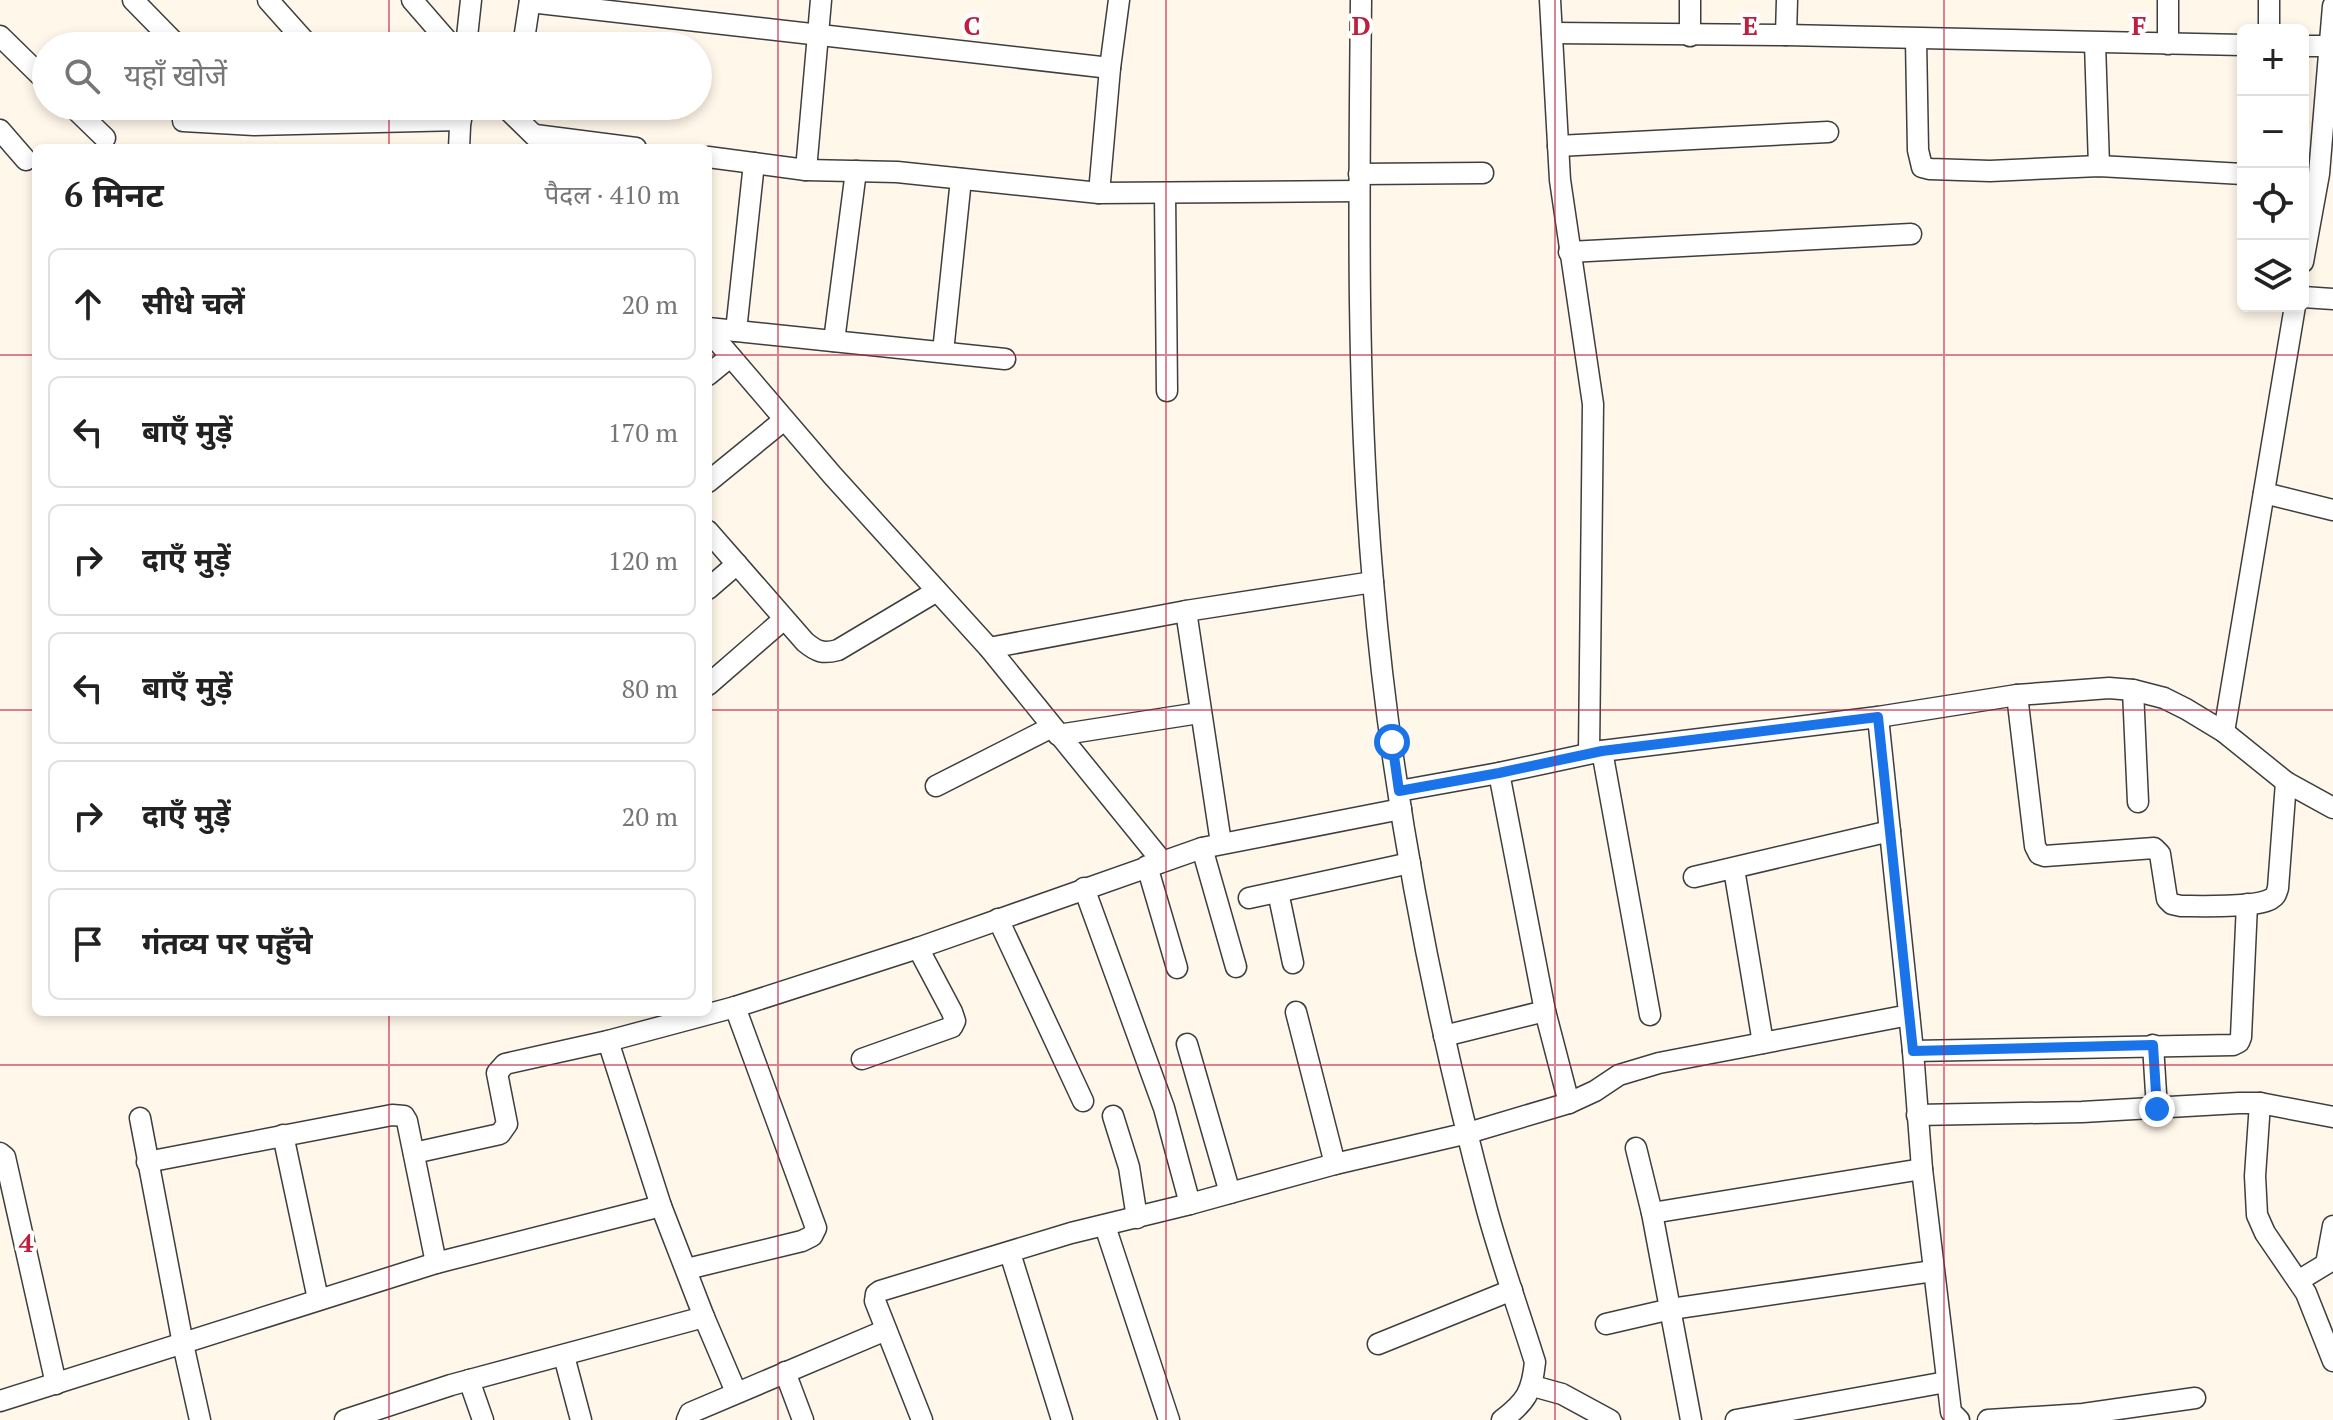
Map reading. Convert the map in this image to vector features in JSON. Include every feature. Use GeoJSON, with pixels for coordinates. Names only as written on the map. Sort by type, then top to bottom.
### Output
{"type":"FeatureCollection","features":[{"type":"Feature","properties":{"kind":"street"},"geometry":{"type":"LineString","coordinates":[[133,0],[164,32]]}},
{"type":"Feature","properties":{"kind":"street"},"geometry":{"type":"LineString","coordinates":[[268,0],[297,32]]}},
{"type":"Feature","properties":{"kind":"street"},"geometry":{"type":"LineString","coordinates":[[412,0],[440,32]]}},
{"type":"Feature","properties":{"kind":"street"},"geometry":{"type":"LineString","coordinates":[[468,32],[471,0]]}},
{"type":"Feature","properties":{"kind":"street"},"geometry":{"type":"LineString","coordinates":[[806,170],[821,0]]}},
{"type":"Feature","properties":{"kind":"street"},"geometry":{"type":"LineString","coordinates":[[1099,193],[1119,0]]}},
{"type":"Feature","properties":{"kind":"street"},"geometry":{"type":"LineString","coordinates":[[1361,0],[1360,379],[1373,582],[1400,800],[1444,1036],[1488,1212],[1535,1362],[1533,1386],[1522,1405],[1502,1420]]}},
{"type":"Feature","properties":{"kind":"street"},"geometry":{"type":"LineString","coordinates":[[1550,0],[1558,146],[1569,252],[1593,404],[1596,752],[1650,1015]]}},
{"type":"Feature","properties":{"kind":"street"},"geometry":{"type":"LineString","coordinates":[[1690,0],[1690,36]]}},
{"type":"Feature","properties":{"kind":"street"},"geometry":{"type":"LineString","coordinates":[[1786,35],[1787,0]]}},
{"type":"Feature","properties":{"kind":"street"},"geometry":{"type":"LineString","coordinates":[[2168,0],[2168,44]]}},
{"type":"Feature","properties":{"kind":"street"},"geometry":{"type":"LineString","coordinates":[[2269,0],[2269,24]]}},
{"type":"Feature","properties":{"kind":"street"},"geometry":{"type":"LineString","coordinates":[[525,32],[530,1],[1110,68]]}},
{"type":"Feature","properties":{"kind":"street"},"geometry":{"type":"LineString","coordinates":[[2305,240],[2333,6]]}},
{"type":"Feature","properties":{"kind":"street"},"geometry":{"type":"LineString","coordinates":[[1552,33],[2237,45]]}},
{"type":"Feature","properties":{"kind":"street"},"geometry":{"type":"LineString","coordinates":[[0,36],[32,67]]}},
{"type":"Feature","properties":{"kind":"street"},"geometry":{"type":"LineString","coordinates":[[1916,40],[1918,150],[1922,167],[1990,171],[2099,166],[2237,174]]}},
{"type":"Feature","properties":{"kind":"street"},"geometry":{"type":"LineString","coordinates":[[2095,43],[2099,166]]}},
{"type":"Feature","properties":{"kind":"street"},"geometry":{"type":"LineString","coordinates":[[2309,46],[2329,46]]}},
{"type":"Feature","properties":{"kind":"street"},"geometry":{"type":"LineString","coordinates":[[86,120],[105,138]]}},
{"type":"Feature","properties":{"kind":"street"},"geometry":{"type":"LineString","coordinates":[[249,120],[254,125]]}},
{"type":"Feature","properties":{"kind":"street"},"geometry":{"type":"LineString","coordinates":[[374,120],[378,124]]}},
{"type":"Feature","properties":{"kind":"street"},"geometry":{"type":"LineString","coordinates":[[183,121],[254,125],[378,124],[408,120]]}},
{"type":"Feature","properties":{"kind":"street"},"geometry":{"type":"LineString","coordinates":[[459,144],[461,120]]}},
{"type":"Feature","properties":{"kind":"street"},"geometry":{"type":"LineString","coordinates":[[520,120],[541,142],[573,144]]}},
{"type":"Feature","properties":{"kind":"street"},"geometry":{"type":"LineString","coordinates":[[0,130],[26,160]]}},
{"type":"Feature","properties":{"kind":"street"},"geometry":{"type":"LineString","coordinates":[[1558,146],[1828,132]]}},
{"type":"Feature","properties":{"kind":"street"},"geometry":{"type":"LineString","coordinates":[[712,158],[806,170],[961,179],[1099,193],[1165,193],[1483,173]]}},
{"type":"Feature","properties":{"kind":"street"},"geometry":{"type":"LineString","coordinates":[[736,331],[754,163]]}},
{"type":"Feature","properties":{"kind":"street"},"geometry":{"type":"LineString","coordinates":[[834,341],[856,171]]}},
{"type":"Feature","properties":{"kind":"street"},"geometry":{"type":"LineString","coordinates":[[943,352],[961,179]]}},
{"type":"Feature","properties":{"kind":"street"},"geometry":{"type":"LineString","coordinates":[[1165,193],[1167,391]]}},
{"type":"Feature","properties":{"kind":"street"},"geometry":{"type":"LineString","coordinates":[[1569,252],[1911,234]]}},
{"type":"Feature","properties":{"kind":"street"},"geometry":{"type":"LineString","coordinates":[[2309,297],[2333,299]]}},
{"type":"Feature","properties":{"kind":"street"},"geometry":{"type":"LineString","coordinates":[[2224,732],[2294,312]]}},
{"type":"Feature","properties":{"kind":"street"},"geometry":{"type":"LineString","coordinates":[[712,329],[1005,359]]}},
{"type":"Feature","properties":{"kind":"street"},"geometry":{"type":"LineString","coordinates":[[712,334],[784,420],[989,648],[1154,863],[1177,968]]}},
{"type":"Feature","properties":{"kind":"street"},"geometry":{"type":"LineString","coordinates":[[712,372],[730,357]]}},
{"type":"Feature","properties":{"kind":"street"},"geometry":{"type":"LineString","coordinates":[[712,479],[784,420]]}},
{"type":"Feature","properties":{"kind":"street"},"geometry":{"type":"LineString","coordinates":[[2264,493],[2333,510]]}},
{"type":"Feature","properties":{"kind":"street"},"geometry":{"type":"LineString","coordinates":[[712,536],[805,642],[825,654],[854,642],[937,591]]}},
{"type":"Feature","properties":{"kind":"street"},"geometry":{"type":"LineString","coordinates":[[712,586],[737,564]]}},
{"type":"Feature","properties":{"kind":"street"},"geometry":{"type":"LineString","coordinates":[[989,648],[1186,611],[1373,582]]}},
{"type":"Feature","properties":{"kind":"street"},"geometry":{"type":"LineString","coordinates":[[1186,611],[1211,846],[1236,967]]}},
{"type":"Feature","properties":{"kind":"street"},"geometry":{"type":"LineString","coordinates":[[712,682],[784,619]]}},
{"type":"Feature","properties":{"kind":"street"},"geometry":{"type":"LineString","coordinates":[[712,1013],[918,948],[1154,863],[1499,773],[1596,752],[1878,717],[2017,695],[2109,688],[2164,698],[2224,732],[2286,782],[2333,808]]}},
{"type":"Feature","properties":{"kind":"street"},"geometry":{"type":"LineString","coordinates":[[2133,690],[2138,802]]}},
{"type":"Feature","properties":{"kind":"street"},"geometry":{"type":"LineString","coordinates":[[2017,695],[2035,846],[2039,854],[2154,848],[2160,854],[2167,899],[2172,904],[2247,904],[2270,900],[2277,892],[2286,782]]}},
{"type":"Feature","properties":{"kind":"street"},"geometry":{"type":"LineString","coordinates":[[936,786],[1055,731],[1199,713]]}},
{"type":"Feature","properties":{"kind":"street"},"geometry":{"type":"LineString","coordinates":[[1878,717],[1933,1271],[1951,1412],[1959,1420]]}},
{"type":"Feature","properties":{"kind":"street"},"geometry":{"type":"LineString","coordinates":[[1499,773],[1545,1011],[1569,1103]]}},
{"type":"Feature","properties":{"kind":"street"},"geometry":{"type":"LineString","coordinates":[[1694,877],[1890,831]]}},
{"type":"Feature","properties":{"kind":"street"},"geometry":{"type":"LineString","coordinates":[[1249,898],[1410,863]]}},
{"type":"Feature","properties":{"kind":"street"},"geometry":{"type":"LineString","coordinates":[[1734,869],[1763,1043]]}},
{"type":"Feature","properties":{"kind":"street"},"geometry":{"type":"LineString","coordinates":[[1084,888],[1164,1108],[1190,1204]]}},
{"type":"Feature","properties":{"kind":"street"},"geometry":{"type":"LineString","coordinates":[[1278,892],[1293,963]]}},
{"type":"Feature","properties":{"kind":"street"},"geometry":{"type":"LineString","coordinates":[[1913,1051],[2233,1045],[2241,1037],[2247,904]]}},
{"type":"Feature","properties":{"kind":"street"},"geometry":{"type":"LineString","coordinates":[[998,919],[1083,1101]]}},
{"type":"Feature","properties":{"kind":"street"},"geometry":{"type":"LineString","coordinates":[[862,1059],[952,1027],[955,1021],[952,1012],[918,948]]}},
{"type":"Feature","properties":{"kind":"street"},"geometry":{"type":"LineString","coordinates":[[687,1269],[802,1241],[812,1236],[816,1228],[735,1007]]}},
{"type":"Feature","properties":{"kind":"street"},"geometry":{"type":"LineString","coordinates":[[1444,1036],[1545,1011]]}},
{"type":"Feature","properties":{"kind":"street"},"geometry":{"type":"LineString","coordinates":[[1296,1012],[1335,1164]]}},
{"type":"Feature","properties":{"kind":"street"},"geometry":{"type":"LineString","coordinates":[[922,1420],[875,1301],[880,1291],[1071,1233],[1335,1164],[1468,1133],[1569,1103],[1619,1075],[1659,1063],[1909,1015]]}},
{"type":"Feature","properties":{"kind":"street"},"geometry":{"type":"LineString","coordinates":[[414,1153],[500,1134],[507,1124],[497,1073],[505,1064],[701,1016]]}},
{"type":"Feature","properties":{"kind":"street"},"geometry":{"type":"LineString","coordinates":[[608,1041],[661,1206],[736,1392]]}},
{"type":"Feature","properties":{"kind":"street"},"geometry":{"type":"LineString","coordinates":[[1187,1044],[1230,1193]]}},
{"type":"Feature","properties":{"kind":"street"},"geometry":{"type":"LineString","coordinates":[[2153,1045],[2157,1109]]}},
{"type":"Feature","properties":{"kind":"street"},"geometry":{"type":"LineString","coordinates":[[1917,1115],[2260,1103],[2333,1117]]}},
{"type":"Feature","properties":{"kind":"street"},"geometry":{"type":"LineString","coordinates":[[2260,1103],[2255,1176],[2257,1215],[2265,1233],[2298,1281],[2333,1361]]}},
{"type":"Feature","properties":{"kind":"street"},"geometry":{"type":"LineString","coordinates":[[147,1162],[283,1135],[404,1116],[436,1263]]}},
{"type":"Feature","properties":{"kind":"street"},"geometry":{"type":"LineString","coordinates":[[1113,1116],[1129,1167],[1137,1218]]}},
{"type":"Feature","properties":{"kind":"street"},"geometry":{"type":"LineString","coordinates":[[140,1118],[200,1420]]}},
{"type":"Feature","properties":{"kind":"street"},"geometry":{"type":"LineString","coordinates":[[283,1135],[318,1299]]}},
{"type":"Feature","properties":{"kind":"street"},"geometry":{"type":"LineString","coordinates":[[1636,1148],[1652,1213],[1691,1420]]}},
{"type":"Feature","properties":{"kind":"street"},"geometry":{"type":"LineString","coordinates":[[0,1153],[5,1157],[56,1384]]}},
{"type":"Feature","properties":{"kind":"street"},"geometry":{"type":"LineString","coordinates":[[1652,1213],[1922,1169]]}},
{"type":"Feature","properties":{"kind":"street"},"geometry":{"type":"LineString","coordinates":[[0,1401],[436,1263],[661,1206]]}},
{"type":"Feature","properties":{"kind":"street"},"geometry":{"type":"LineString","coordinates":[[1105,1226],[1169,1420]]}},
{"type":"Feature","properties":{"kind":"street"},"geometry":{"type":"LineString","coordinates":[[2298,1281],[2326,1264],[2333,1226]]}},
{"type":"Feature","properties":{"kind":"street"},"geometry":{"type":"LineString","coordinates":[[1010,1253],[1062,1420]]}},
{"type":"Feature","properties":{"kind":"street"},"geometry":{"type":"LineString","coordinates":[[1606,1324],[1671,1309],[1933,1271]]}},
{"type":"Feature","properties":{"kind":"street"},"geometry":{"type":"LineString","coordinates":[[1378,1344],[1512,1290]]}},
{"type":"Feature","properties":{"kind":"street"},"geometry":{"type":"LineString","coordinates":[[345,1420],[379,1414],[469,1380],[704,1317]]}},
{"type":"Feature","properties":{"kind":"street"},"geometry":{"type":"LineString","coordinates":[[687,1420],[690,1413],[736,1392],[886,1330]]}},
{"type":"Feature","properties":{"kind":"street"},"geometry":{"type":"LineString","coordinates":[[564,1356],[581,1420]]}},
{"type":"Feature","properties":{"kind":"street"},"geometry":{"type":"LineString","coordinates":[[785,1372],[803,1420]]}},
{"type":"Feature","properties":{"kind":"street"},"geometry":{"type":"LineString","coordinates":[[469,1380],[483,1420]]}},
{"type":"Feature","properties":{"kind":"street"},"geometry":{"type":"LineString","coordinates":[[1736,1420],[1946,1382]]}},
{"type":"Feature","properties":{"kind":"street"},"geometry":{"type":"LineString","coordinates":[[1533,1386],[1562,1394],[1591,1414],[1610,1420]]}},
{"type":"Feature","properties":{"kind":"street"},"geometry":{"type":"LineString","coordinates":[[1988,1420],[2083,1414],[2195,1398]]}},
{"type":"Feature","properties":{"kind":"route"},"geometry":{"type":"LineString","coordinates":[[1392,742],[1399,791],[1602,751],[1878,717],[1913,1051],[2153,1045],[2157,1109]]}}]}
